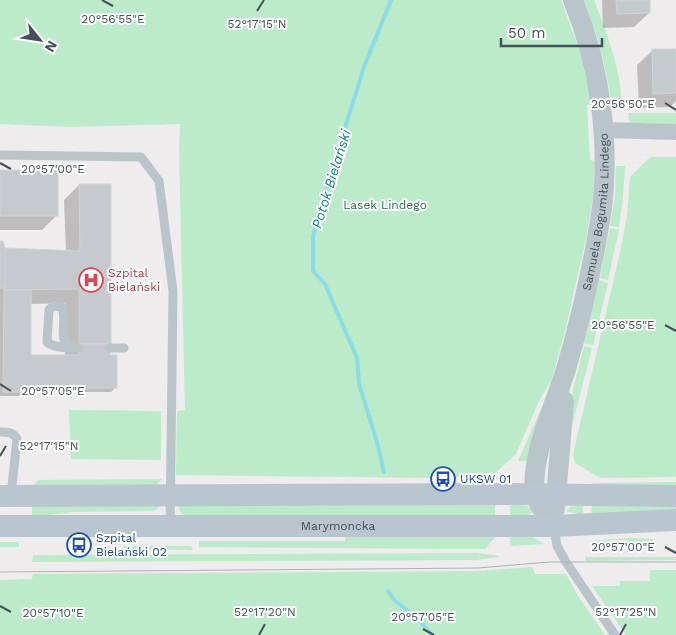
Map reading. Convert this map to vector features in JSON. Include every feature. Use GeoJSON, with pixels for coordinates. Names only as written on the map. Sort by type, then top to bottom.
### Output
{"type":"FeatureCollection","features":[{"type":"Feature","properties":{"kind":"main road"},"geometry":{"type":"LineString","coordinates":[[4,502],[170,495],[676,496]]}},
{"type":"Feature","properties":{"kind":"main road","name":"Marymoncka"},"geometry":{"type":"LineString","coordinates":[[0,526],[554,526],[676,520]]}},
{"type":"Feature","properties":{"kind":"street","name":"Samuela Bogumiła Lindego"},"geometry":{"type":"LineString","coordinates":[[545,495],[538,455],[567,366],[585,292],[601,213],[604,174],[600,99],[595,72],[573,0]]}},
{"type":"Feature","properties":{"kind":"street"},"geometry":{"type":"LineString","coordinates":[[603,130],[676,132]]}},
{"type":"Feature","properties":{"kind":"street"},"geometry":{"type":"LineString","coordinates":[[545,495],[554,526]]}},
{"type":"Feature","properties":{"kind":"lane"},"geometry":{"type":"LineString","coordinates":[[0,155],[140,157],[159,181],[173,291],[170,526]]}},
{"type":"Feature","properties":{"kind":"lane"},"geometry":{"type":"LineString","coordinates":[[66,347],[79,348]]}},
{"type":"Feature","properties":{"kind":"lane"},"geometry":{"type":"LineString","coordinates":[[110,348],[124,348]]}},
{"type":"Feature","properties":{"kind":"lane"},"geometry":{"type":"LineString","coordinates":[[0,432],[8,432],[17,439],[4,502]]}},
{"type":"Feature","properties":{"kind":"lane"},"geometry":{"type":"LineString","coordinates":[[554,526],[557,546],[562,555],[580,585],[615,635]]}},
{"type":"Feature","properties":{"kind":"green space","name":"Lasek Lindego"},"geometry":{"type":"Polygon","coordinates":[[[0,0],[561,0],[580,52],[592,104],[587,105],[590,160],[595,161],[593,198],[586,239],[552,379],[539,401],[516,454],[490,478],[176,475],[177,411],[185,410],[180,124],[72,127],[0,124],[0,0]]]}},
{"type":"Feature","properties":{"kind":"green space"},"geometry":{"type":"Polygon","coordinates":[[[584,0],[594,0],[603,24],[619,77],[621,102],[611,101],[600,50],[584,0]]]}},
{"type":"Feature","properties":{"kind":"green space"},"geometry":{"type":"Polygon","coordinates":[[[629,113],[676,113],[676,124],[630,123],[629,113]]]}},
{"type":"Feature","properties":{"kind":"green space"},"geometry":{"type":"Polygon","coordinates":[[[650,157],[676,157],[676,477],[600,478],[575,463],[573,454],[621,248],[627,216],[630,177],[650,157]]]}},
{"type":"Feature","properties":{"kind":"green space"},"geometry":{"type":"Polygon","coordinates":[[[616,166],[625,166],[619,227],[610,226],[615,196],[616,166]]]}},
{"type":"Feature","properties":{"kind":"green space"},"geometry":{"type":"Polygon","coordinates":[[[610,228],[619,230],[608,280],[600,278],[610,228]]]}},
{"type":"Feature","properties":{"kind":"green space"},"geometry":{"type":"Polygon","coordinates":[[[599,280],[608,283],[593,345],[584,343],[599,280]]]}},
{"type":"Feature","properties":{"kind":"green space"},"geometry":{"type":"Polygon","coordinates":[[[584,346],[592,348],[567,445],[573,390],[584,346]]]}},
{"type":"Feature","properties":{"kind":"green space"},"geometry":{"type":"Polygon","coordinates":[[[547,396],[527,461],[518,461],[547,396]]]}},
{"type":"Feature","properties":{"kind":"green space"},"geometry":{"type":"Polygon","coordinates":[[[69,410],[161,411],[161,460],[71,459],[69,410]]]}},
{"type":"Feature","properties":{"kind":"green space"},"geometry":{"type":"Polygon","coordinates":[[[162,479],[156,485],[33,486],[38,480],[162,479]]]}},
{"type":"Feature","properties":{"kind":"green space"},"geometry":{"type":"Polygon","coordinates":[[[676,482],[676,485],[592,485],[592,483],[676,482]]]}},
{"type":"Feature","properties":{"kind":"green space"},"geometry":{"type":"Polygon","coordinates":[[[32,503],[160,506],[154,511],[74,512],[42,516],[32,515],[32,503]]]}},
{"type":"Feature","properties":{"kind":"green space"},"geometry":{"type":"Polygon","coordinates":[[[495,504],[495,517],[183,515],[178,508],[180,505],[495,504]]]}},
{"type":"Feature","properties":{"kind":"green space"},"geometry":{"type":"Polygon","coordinates":[[[510,504],[527,506],[533,511],[527,516],[510,516],[510,504]]]}},
{"type":"Feature","properties":{"kind":"green space"},"geometry":{"type":"Polygon","coordinates":[[[676,504],[676,512],[591,515],[592,505],[676,504]]]}},
{"type":"Feature","properties":{"kind":"green space"},"geometry":{"type":"Polygon","coordinates":[[[583,505],[583,516],[566,511],[570,507],[583,505]]]}},
{"type":"Feature","properties":{"kind":"green space"},"geometry":{"type":"Polygon","coordinates":[[[345,534],[496,536],[485,549],[199,547],[199,541],[345,541],[345,534]]]}},
{"type":"Feature","properties":{"kind":"green space"},"geometry":{"type":"Polygon","coordinates":[[[510,536],[533,537],[544,544],[512,546],[510,536]]]}},
{"type":"Feature","properties":{"kind":"green space"},"geometry":{"type":"Polygon","coordinates":[[[628,538],[653,539],[653,543],[628,543],[627,540],[613,540],[613,543],[593,543],[591,541],[628,538]]]}},
{"type":"Feature","properties":{"kind":"green space"},"geometry":{"type":"Polygon","coordinates":[[[0,542],[19,542],[19,547],[0,547],[0,542]]]}},
{"type":"Feature","properties":{"kind":"green space"},"geometry":{"type":"Polygon","coordinates":[[[124,546],[191,546],[193,550],[124,549],[124,546]]]}},
{"type":"Feature","properties":{"kind":"green space"},"geometry":{"type":"Polygon","coordinates":[[[478,553],[499,557],[476,560],[32,562],[33,555],[478,553]]]}},
{"type":"Feature","properties":{"kind":"green space"},"geometry":{"type":"Polygon","coordinates":[[[585,557],[676,557],[676,560],[585,561],[585,557]]]}},
{"type":"Feature","properties":{"kind":"green space"},"geometry":{"type":"Polygon","coordinates":[[[532,567],[535,574],[566,574],[578,596],[605,635],[0,635],[0,580],[32,579],[33,574],[477,571],[532,567]]]}},
{"type":"Feature","properties":{"kind":"green space"},"geometry":{"type":"Polygon","coordinates":[[[650,570],[676,570],[676,635],[626,635],[592,586],[620,586],[620,581],[650,581],[650,570]]]}},
{"type":"Feature","properties":{"kind":"building"},"geometry":{"type":"Polygon","coordinates":[[[616,0],[650,0],[650,13],[617,14],[616,0]]]}},
{"type":"Feature","properties":{"kind":"building"},"geometry":{"type":"Polygon","coordinates":[[[652,49],[676,49],[676,93],[653,94],[652,49]]]}},
{"type":"Feature","properties":{"kind":"building"},"geometry":{"type":"Polygon","coordinates":[[[0,170],[58,170],[58,216],[0,216],[0,170]]]}},
{"type":"Feature","properties":{"kind":"building"},"geometry":{"type":"Polygon","coordinates":[[[79,184],[111,184],[111,344],[79,344],[79,289],[4,290],[5,248],[80,251],[79,184]]]}},
{"type":"Feature","properties":{"kind":"building"},"geometry":{"type":"Polygon","coordinates":[[[0,241],[3,241],[5,248],[5,288],[0,288],[0,241]]]}},
{"type":"Feature","properties":{"kind":"building"},"geometry":{"type":"Polygon","coordinates":[[[4,290],[31,290],[31,355],[79,355],[79,344],[110,344],[110,355],[117,355],[117,388],[25,388],[26,392],[3,392],[4,290]]]}},
{"type":"Feature","properties":{"kind":"waterway","name":"Potok Bielański"},"geometry":{"type":"LineString","coordinates":[[384,472],[359,384],[357,358],[325,284],[313,271],[313,237],[364,67],[391,0]]}},
{"type":"Feature","properties":{"kind":"waterway","name":"Potok Bielański"},"geometry":{"type":"LineString","coordinates":[[388,591],[394,600],[417,618],[432,635]]}},
{"type":"Feature","properties":{"kind":"tram line"},"geometry":{"type":"LineString","coordinates":[[0,572],[478,568],[549,562],[676,562]]}},
{"type":"Feature","properties":{"kind":"place","name":"Szpital Bielański"},"geometry":{"type":"Point","coordinates":[91,280]}},
{"type":"Feature","properties":{"kind":"place","name":"UKSW 01"},"geometry":{"type":"Point","coordinates":[443,479]}},
{"type":"Feature","properties":{"kind":"place","name":"Szpital Bielański 02"},"geometry":{"type":"Point","coordinates":[79,545]}}]}
